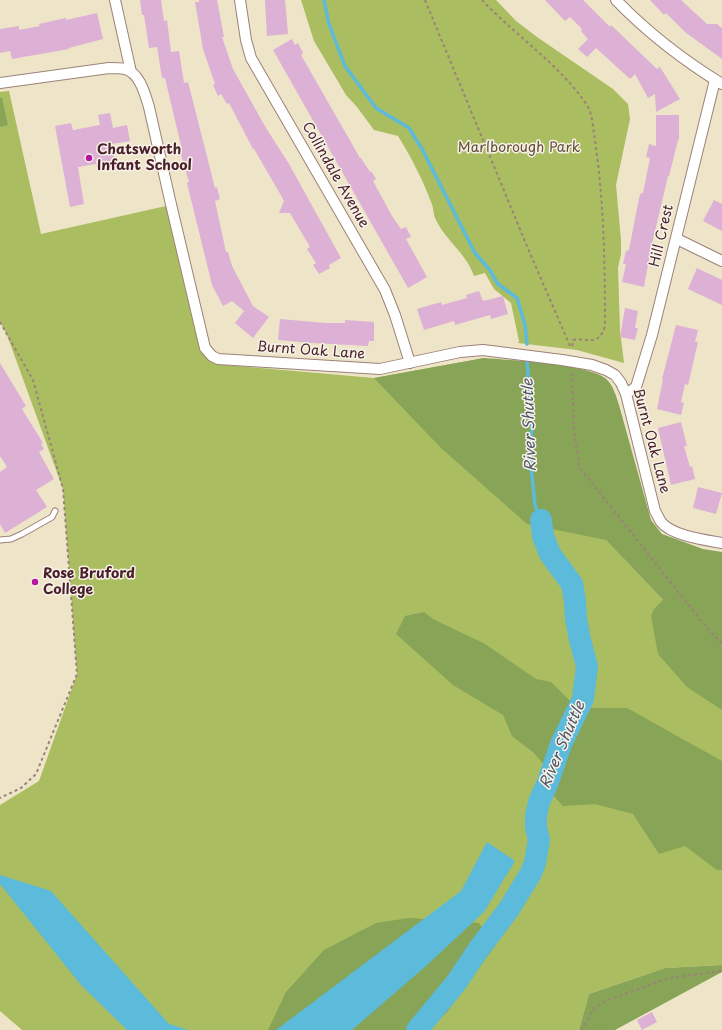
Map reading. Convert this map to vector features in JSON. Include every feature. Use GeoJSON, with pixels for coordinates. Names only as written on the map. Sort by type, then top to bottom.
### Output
{"type":"FeatureCollection","features":[{"type":"Feature","properties":{"kind":"street"},"geometry":{"type":"LineString","coordinates":[[115,0],[131,72]]}},
{"type":"Feature","properties":{"kind":"street","name":"Collindale Avenue"},"geometry":{"type":"LineString","coordinates":[[240,0],[246,40],[252,58],[385,290],[410,363]]}},
{"type":"Feature","properties":{"kind":"street"},"geometry":{"type":"LineString","coordinates":[[616,0],[650,33],[696,68],[718,82]]}},
{"type":"Feature","properties":{"kind":"street"},"geometry":{"type":"LineString","coordinates":[[0,83],[109,68],[126,69],[131,72]]}},
{"type":"Feature","properties":{"kind":"street","name":"Burnt Oak Lane"},"geometry":{"type":"LineString","coordinates":[[131,72],[140,82],[147,100],[194,306],[205,348],[214,358],[362,369],[384,369],[460,352],[483,350],[592,365],[611,373],[621,383],[626,394],[655,511],[660,521],[666,527],[688,536],[722,543]]}},
{"type":"Feature","properties":{"kind":"street","name":"Hill Crest"},"geometry":{"type":"LineString","coordinates":[[626,394],[636,386],[640,375],[676,239],[686,195],[718,82]]}},
{"type":"Feature","properties":{"kind":"street"},"geometry":{"type":"LineString","coordinates":[[676,239],[722,261]]}},
{"type":"Feature","properties":{"kind":"lane"},"geometry":{"type":"LineString","coordinates":[[0,540],[11,539],[22,534],[52,517],[55,511]]}},
{"type":"Feature","properties":{"kind":"path"},"geometry":{"type":"LineString","coordinates":[[425,0],[526,244],[572,350],[573,340],[595,340],[599,337],[604,326],[604,248],[600,175],[590,112],[577,92],[561,74],[482,0]]}},
{"type":"Feature","properties":{"kind":"path"},"geometry":{"type":"LineString","coordinates":[[0,322],[33,380],[63,489],[77,674],[36,774],[21,788],[0,798]]}},
{"type":"Feature","properties":{"kind":"path"},"geometry":{"type":"LineString","coordinates":[[572,368],[574,432],[580,468],[673,586],[722,644]]}},
{"type":"Feature","properties":{"kind":"path"},"geometry":{"type":"LineString","coordinates":[[581,1030],[594,1008],[608,1000],[669,978],[722,971]]}},
{"type":"Feature","properties":{"kind":"green space","name":"Marlborough Park"},"geometry":{"type":"Polygon","coordinates":[[[301,0],[496,0],[516,21],[613,89],[628,104],[630,119],[616,185],[621,240],[621,254],[618,268],[620,330],[624,363],[577,350],[518,343],[519,341],[511,303],[494,289],[485,273],[474,276],[467,261],[440,228],[435,218],[432,204],[420,177],[398,136],[374,130],[346,95],[314,41],[301,0]]]}},
{"type":"Feature","properties":{"kind":"green space"},"geometry":{"type":"Polygon","coordinates":[[[9,91],[41,234],[166,206],[203,354],[215,364],[374,378],[484,358],[548,478],[722,663],[722,965],[665,968],[589,994],[579,1030],[22,1030],[0,1011],[0,805],[39,781],[77,674],[63,489],[7,335],[0,322],[0,92],[9,91]]]}},
{"type":"Feature","properties":{"kind":"green space"},"geometry":{"type":"Polygon","coordinates":[[[0,98],[2,98],[8,125],[0,127],[0,98]]]}},
{"type":"Feature","properties":{"kind":"green space"},"geometry":{"type":"Polygon","coordinates":[[[484,358],[582,369],[596,373],[610,383],[619,405],[651,520],[662,534],[703,549],[722,552],[722,710],[687,687],[658,654],[651,616],[654,609],[663,600],[606,540],[527,524],[441,448],[374,378],[484,358]]]}},
{"type":"Feature","properties":{"kind":"green space"},"geometry":{"type":"Polygon","coordinates":[[[424,612],[433,619],[485,644],[536,679],[551,682],[569,700],[590,708],[627,708],[722,761],[722,870],[717,870],[685,846],[659,854],[633,814],[595,804],[563,806],[552,794],[550,772],[534,753],[512,736],[503,715],[453,685],[396,634],[405,616],[424,612]]]}},
{"type":"Feature","properties":{"kind":"green space"},"geometry":{"type":"Polygon","coordinates":[[[409,918],[479,923],[495,946],[447,1012],[429,1030],[268,1030],[286,992],[324,950],[376,923],[409,918]]]}},
{"type":"Feature","properties":{"kind":"green space"},"geometry":{"type":"Polygon","coordinates":[[[722,965],[722,972],[615,1030],[579,1030],[589,994],[665,968],[722,965]]]}},
{"type":"Feature","properties":{"kind":"water"},"geometry":{"type":"Polygon","coordinates":[[[487,842],[515,861],[484,912],[426,966],[352,1030],[276,1030],[461,891],[487,842]]]}},
{"type":"Feature","properties":{"kind":"water"},"geometry":{"type":"Polygon","coordinates":[[[0,875],[51,891],[169,1024],[188,1030],[127,1030],[81,985],[0,884],[0,875]]]}},
{"type":"Feature","properties":{"kind":"building"},"geometry":{"type":"Polygon","coordinates":[[[140,0],[161,0],[164,21],[167,20],[171,52],[179,51],[184,83],[188,82],[215,188],[217,187],[220,199],[215,201],[226,252],[228,252],[232,266],[253,306],[269,317],[253,338],[235,323],[244,311],[232,301],[223,306],[212,285],[187,183],[189,182],[180,151],[182,150],[165,78],[162,78],[157,47],[149,48],[140,0]]]}},
{"type":"Feature","properties":{"kind":"building"},"geometry":{"type":"Polygon","coordinates":[[[199,0],[217,0],[224,37],[222,37],[233,69],[266,128],[289,164],[341,258],[329,265],[330,268],[319,274],[313,265],[316,263],[307,249],[310,247],[290,213],[279,213],[284,201],[253,149],[229,103],[227,104],[221,94],[218,96],[213,85],[215,84],[203,49],[195,2],[199,2],[199,0]]]}},
{"type":"Feature","properties":{"kind":"building"},"geometry":{"type":"Polygon","coordinates":[[[265,0],[285,0],[288,34],[267,36],[265,0]]]}},
{"type":"Feature","properties":{"kind":"building"},"geometry":{"type":"Polygon","coordinates":[[[545,0],[583,0],[610,27],[611,25],[657,69],[660,67],[680,99],[656,112],[655,94],[648,98],[635,74],[630,79],[596,48],[587,57],[578,49],[588,39],[581,31],[582,29],[570,17],[565,21],[545,0]]]}},
{"type":"Feature","properties":{"kind":"building"},"geometry":{"type":"Polygon","coordinates":[[[650,0],[681,0],[707,24],[717,24],[722,28],[722,59],[685,32],[666,13],[664,15],[650,0]]]}},
{"type":"Feature","properties":{"kind":"building"},"geometry":{"type":"Polygon","coordinates":[[[97,13],[103,39],[69,49],[12,59],[10,51],[0,53],[0,29],[19,26],[19,30],[40,26],[39,24],[66,18],[66,20],[97,13]]]}},
{"type":"Feature","properties":{"kind":"building"},"geometry":{"type":"Polygon","coordinates":[[[292,39],[295,45],[298,43],[303,53],[301,55],[360,158],[376,179],[373,181],[392,216],[401,229],[406,227],[411,237],[406,239],[427,277],[408,288],[273,50],[292,39]]]}},
{"type":"Feature","properties":{"kind":"building","name":"Chatsworth Infant School"},"geometry":{"type":"Polygon","coordinates":[[[110,113],[113,128],[127,125],[130,141],[112,144],[116,167],[97,171],[96,164],[78,167],[84,204],[70,207],[55,126],[71,123],[73,130],[100,125],[98,115],[110,113]]]}},
{"type":"Feature","properties":{"kind":"building"},"geometry":{"type":"Polygon","coordinates":[[[656,115],[679,115],[679,140],[668,176],[651,248],[644,287],[622,282],[626,264],[623,264],[626,251],[629,250],[639,198],[641,193],[643,193],[650,158],[646,157],[649,144],[656,146],[656,115]]]}},
{"type":"Feature","properties":{"kind":"building"},"geometry":{"type":"Polygon","coordinates":[[[714,200],[722,204],[722,231],[703,221],[714,200]]]}},
{"type":"Feature","properties":{"kind":"building"},"geometry":{"type":"Polygon","coordinates":[[[697,268],[722,280],[722,305],[688,289],[697,268]]]}},
{"type":"Feature","properties":{"kind":"building"},"geometry":{"type":"Polygon","coordinates":[[[479,291],[483,301],[503,296],[508,314],[491,319],[490,315],[455,325],[454,321],[424,330],[417,309],[441,302],[442,305],[467,298],[466,295],[479,291]]]}},
{"type":"Feature","properties":{"kind":"building"},"geometry":{"type":"Polygon","coordinates":[[[625,308],[638,311],[635,328],[638,328],[635,340],[620,337],[625,308]]]}},
{"type":"Feature","properties":{"kind":"building"},"geometry":{"type":"Polygon","coordinates":[[[280,319],[325,323],[345,323],[345,320],[374,322],[374,341],[369,341],[368,346],[278,340],[280,319]]]}},
{"type":"Feature","properties":{"kind":"building"},"geometry":{"type":"Polygon","coordinates":[[[676,325],[698,330],[695,342],[698,342],[688,385],[685,384],[681,402],[684,403],[681,415],[657,409],[662,379],[676,325]]]}},
{"type":"Feature","properties":{"kind":"building"},"geometry":{"type":"Polygon","coordinates":[[[0,363],[26,406],[22,409],[43,443],[41,444],[44,449],[39,452],[54,479],[36,490],[47,507],[5,533],[0,524],[0,472],[7,467],[0,456],[0,363]]]}},
{"type":"Feature","properties":{"kind":"building"},"geometry":{"type":"Polygon","coordinates":[[[681,422],[687,446],[684,446],[690,467],[692,466],[695,479],[671,485],[658,428],[681,422]]]}},
{"type":"Feature","properties":{"kind":"building"},"geometry":{"type":"Polygon","coordinates":[[[698,487],[722,493],[716,514],[693,508],[698,487]]]}},
{"type":"Feature","properties":{"kind":"building"},"geometry":{"type":"Polygon","coordinates":[[[652,1012],[657,1022],[642,1030],[637,1020],[652,1012]]]}},
{"type":"Feature","properties":{"kind":"waterway","name":"River Shuttle"},"geometry":{"type":"LineString","coordinates":[[324,0],[329,24],[345,66],[376,108],[409,128],[422,149],[475,253],[489,269],[498,284],[517,298],[525,325],[527,344]]}},
{"type":"Feature","properties":{"kind":"waterway","name":"River Shuttle"},"geometry":{"type":"LineString","coordinates":[[527,360],[532,430],[529,447],[535,505],[541,520]]}},
{"type":"Feature","properties":{"kind":"waterway","name":"River Shuttle"},"geometry":{"type":"LineString","coordinates":[[417,1030],[456,983],[478,950],[509,909],[531,873],[535,863],[539,840],[536,827],[536,816],[539,802],[548,782],[561,744],[583,699],[587,666],[576,619],[572,584],[550,554],[543,536],[541,520]]}},
{"type":"Feature","properties":{"kind":"place","name":"Chatsworth Infant School"},"geometry":{"type":"Point","coordinates":[89,158]}},
{"type":"Feature","properties":{"kind":"place","name":"Rose Bruford College"},"geometry":{"type":"Point","coordinates":[35,582]}}]}
